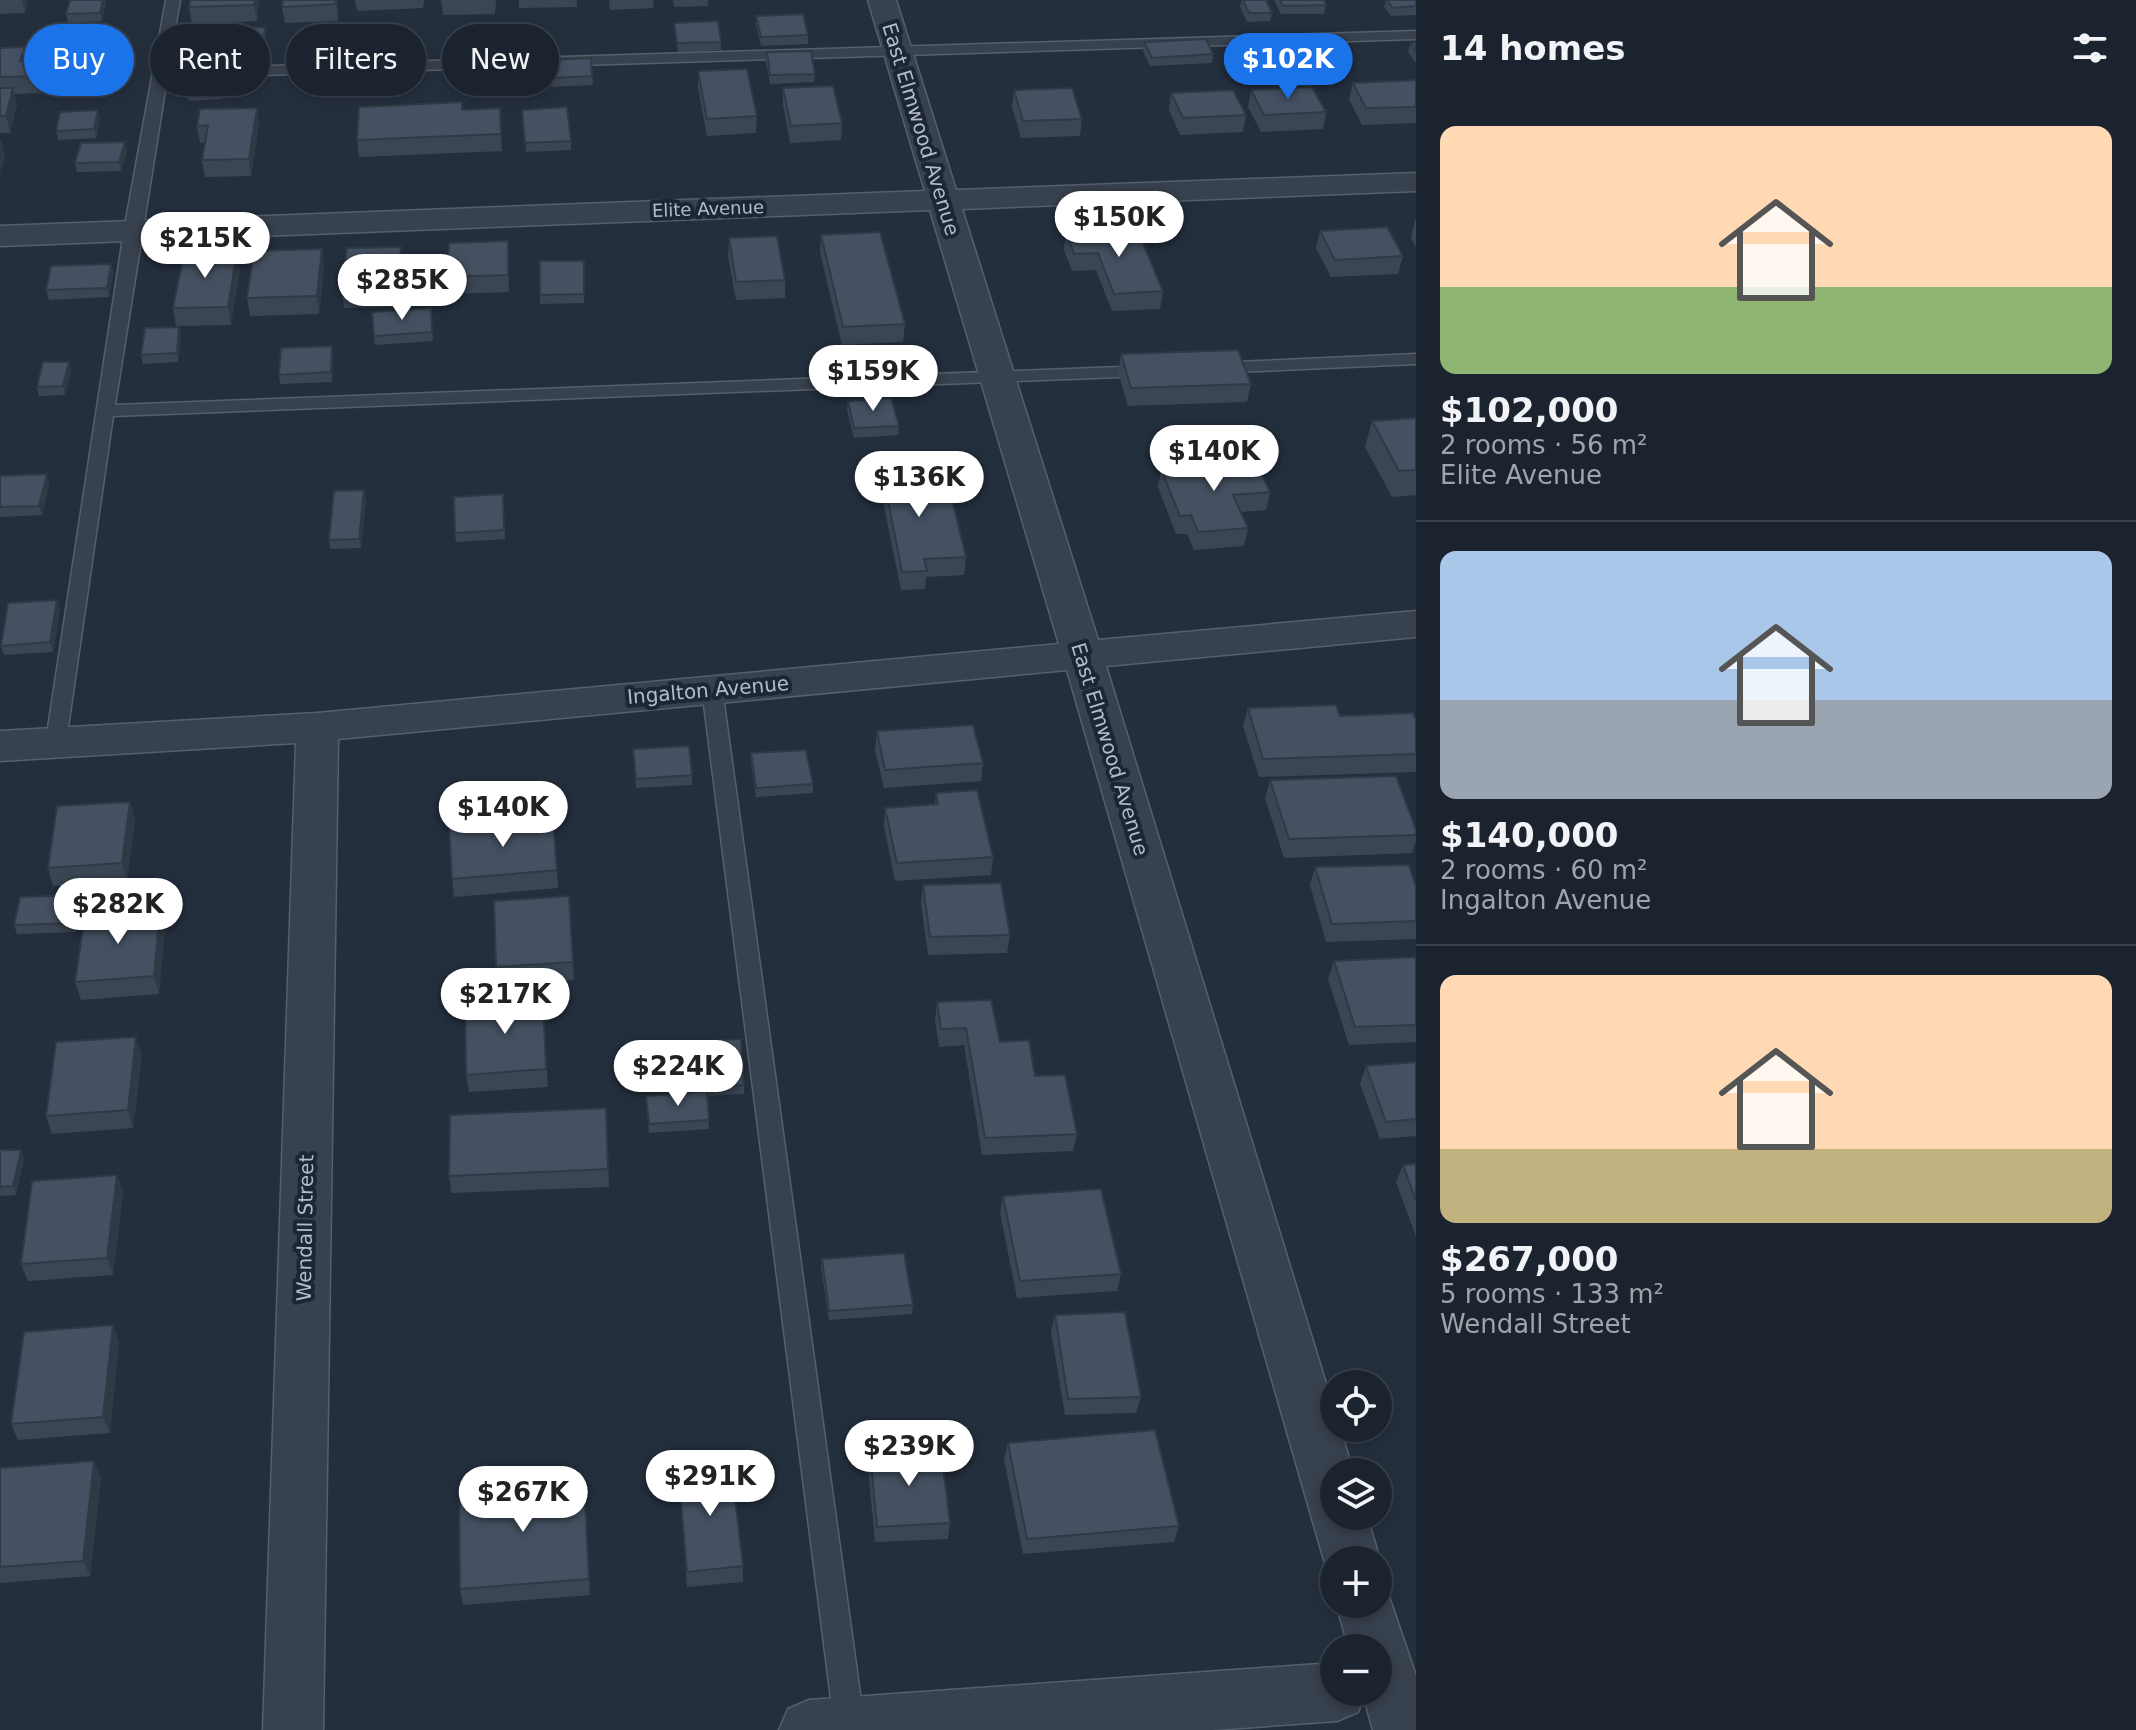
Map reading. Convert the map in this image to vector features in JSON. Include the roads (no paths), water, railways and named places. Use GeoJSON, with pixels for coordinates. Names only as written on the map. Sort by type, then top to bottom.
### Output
{"type":"FeatureCollection","features":[{"type":"Feature","properties":{"kind":"street","name":"East Elmwood Avenue"},"geometry":{"type":"LineString","coordinates":[[882,0],[1082,654],[1321,1458]]}},
{"type":"Feature","properties":{"kind":"street","name":"Elite Avenue"},"geometry":{"type":"LineString","coordinates":[[0,236],[1416,182]]}},
{"type":"Feature","properties":{"kind":"street","name":"Ingalton Avenue"},"geometry":{"type":"LineString","coordinates":[[0,746],[317,727],[1416,624]]}},
{"type":"Feature","properties":{"kind":"street","name":"Wendall Street"},"geometry":{"type":"LineString","coordinates":[[293,1730],[317,727]]}},
{"type":"Feature","properties":{"kind":"street"},"geometry":{"type":"LineString","coordinates":[[836,1729],[1320,1701]]}},
{"type":"Feature","properties":{"kind":"lane"},"geometry":{"type":"LineString","coordinates":[[169,24],[173,0]]}},
{"type":"Feature","properties":{"kind":"lane"},"geometry":{"type":"LineString","coordinates":[[270,71],[1416,35]]}},
{"type":"Feature","properties":{"kind":"lane"},"geometry":{"type":"LineString","coordinates":[[56,741],[132,231],[156,96]]}},
{"type":"Feature","properties":{"kind":"lane"},"geometry":{"type":"LineString","coordinates":[[1199,368],[1416,359]]}},
{"type":"Feature","properties":{"kind":"lane"},"geometry":{"type":"LineString","coordinates":[[105,411],[1168,370]]}},
{"type":"Feature","properties":{"kind":"lane"},"geometry":{"type":"LineString","coordinates":[[712,689],[836,1729]]}}]}
